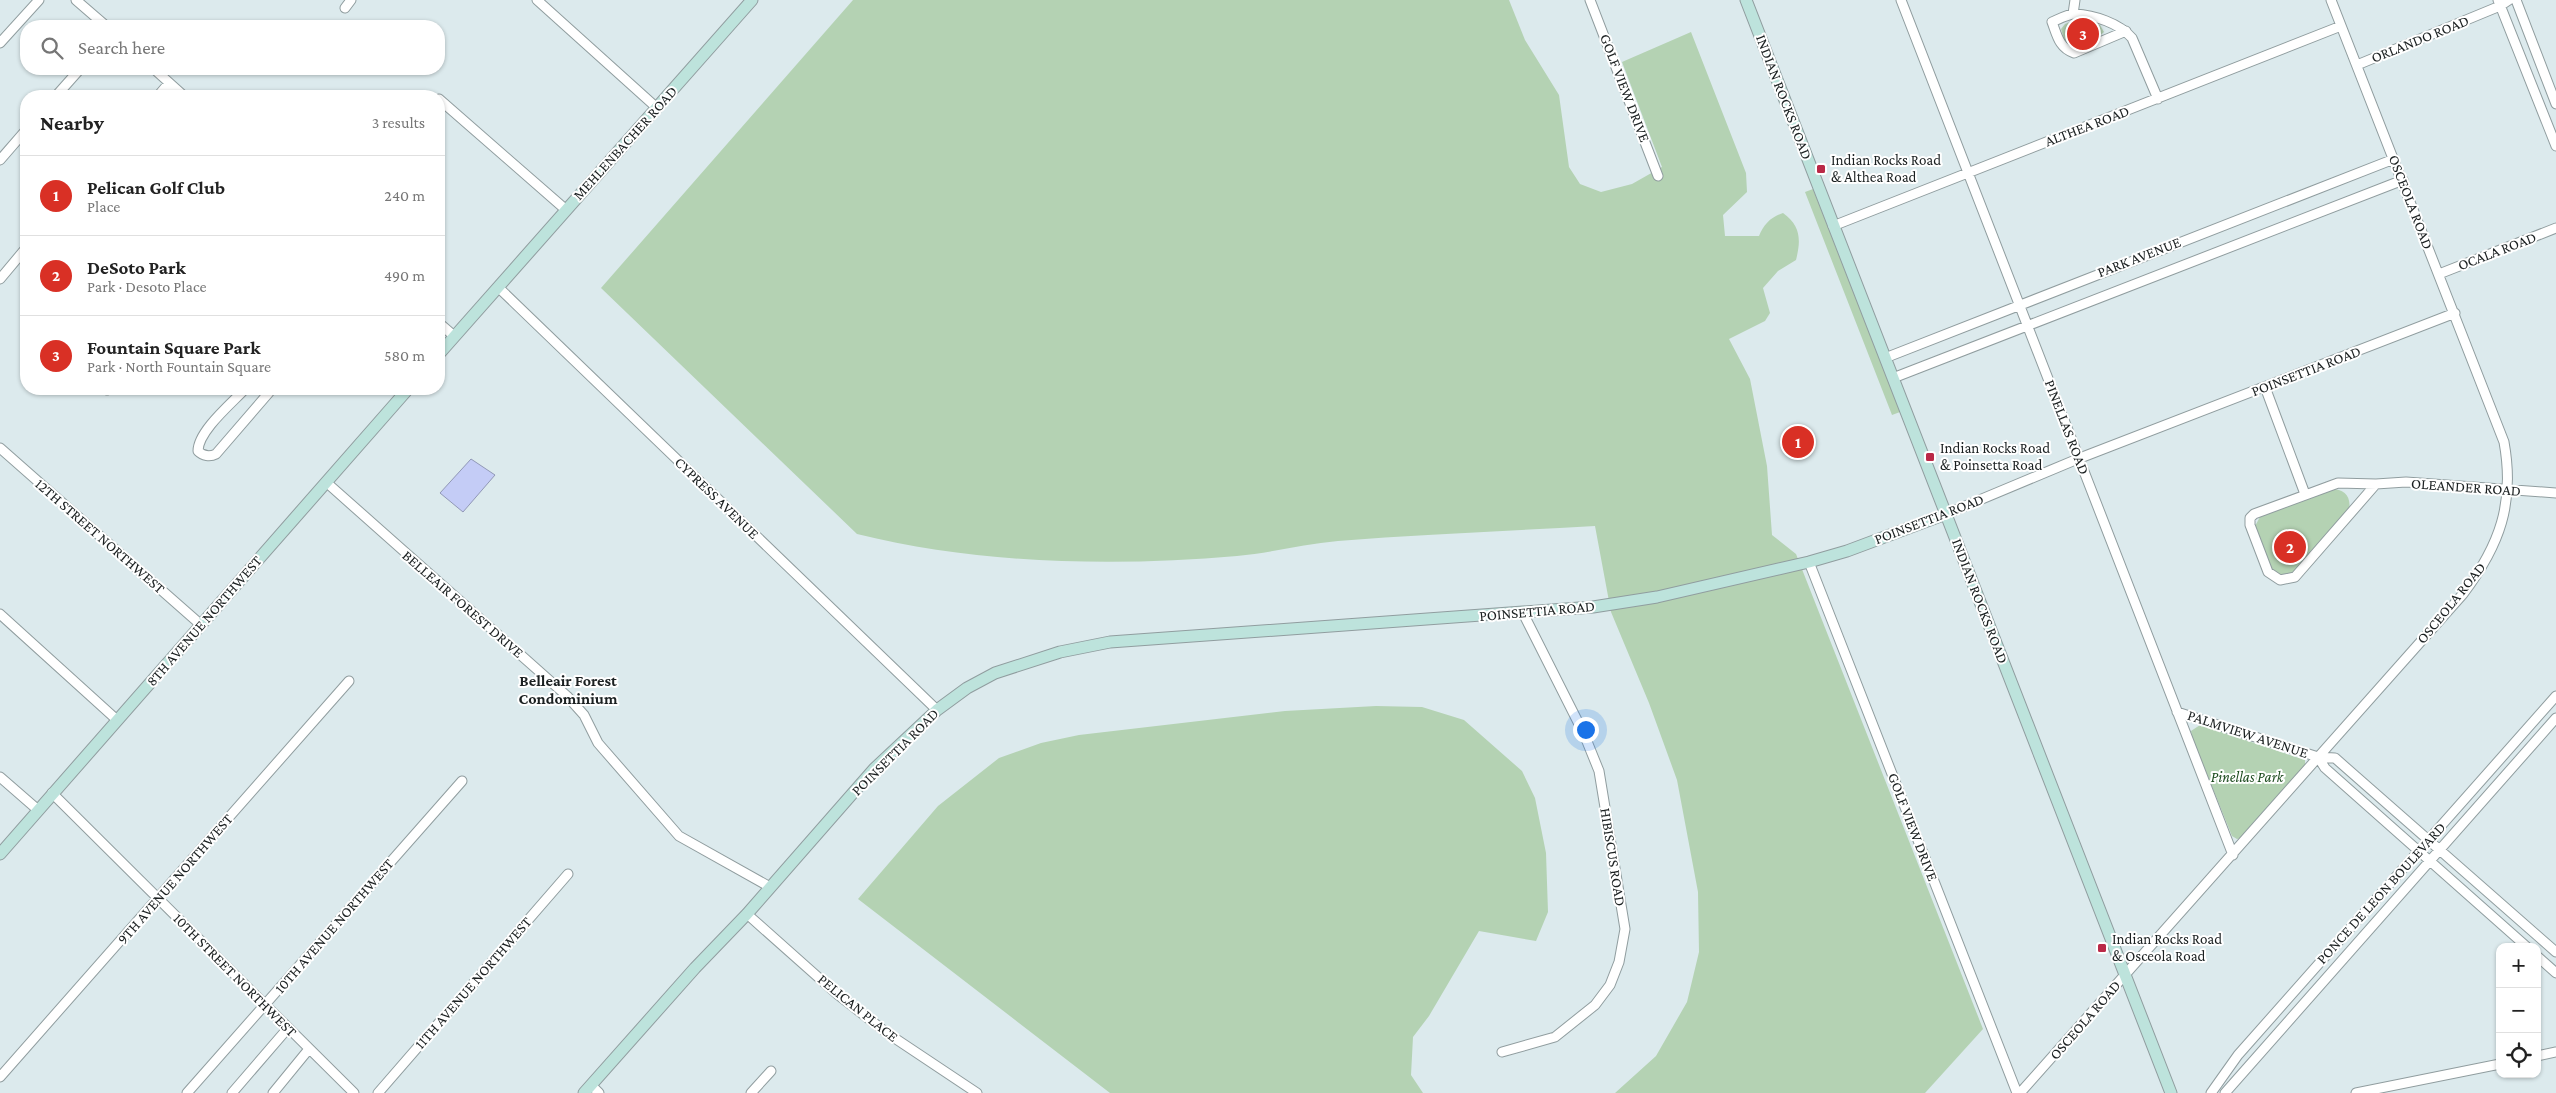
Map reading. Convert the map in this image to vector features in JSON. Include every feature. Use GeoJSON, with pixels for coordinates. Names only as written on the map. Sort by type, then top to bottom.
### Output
{"type":"FeatureCollection","features":[{"type":"Feature","properties":{"kind":"street"},"geometry":{"type":"LineString","coordinates":[[21,20],[39,0]]}},
{"type":"Feature","properties":{"kind":"street"},"geometry":{"type":"LineString","coordinates":[[76,0],[99,20]]}},
{"type":"Feature","properties":{"kind":"street"},"geometry":{"type":"LineString","coordinates":[[345,8],[351,0]]}},
{"type":"Feature","properties":{"kind":"street"},"geometry":{"type":"LineString","coordinates":[[537,0],[657,108]]}},
{"type":"Feature","properties":{"kind":"street","name":"GOLF VIEW DRIVE"},"geometry":{"type":"LineString","coordinates":[[1590,0],[1658,176]]}},
{"type":"Feature","properties":{"kind":"street","name":"INDIAN ROCKS ROAD"},"geometry":{"type":"LineString","coordinates":[[1746,0],[2170,1092]]}},
{"type":"Feature","properties":{"kind":"street","name":"PINELLAS ROAD"},"geometry":{"type":"LineString","coordinates":[[1901,0],[2233,855]]}},
{"type":"Feature","properties":{"kind":"street"},"geometry":{"type":"LineString","coordinates":[[2073,14],[2075,0]]}},
{"type":"Feature","properties":{"kind":"street","name":"OSCEOLA ROAD"},"geometry":{"type":"LineString","coordinates":[[2018,1093],[2233,855],[2478,573],[2492,550],[2502,524],[2508,490],[2508,466],[2504,442],[2331,0]]}},
{"type":"Feature","properties":{"kind":"street","name":"ORLANDO ROAD"},"geometry":{"type":"LineString","coordinates":[[2357,65],[2509,0]]}},
{"type":"Feature","properties":{"kind":"street"},"geometry":{"type":"LineString","coordinates":[[2516,0],[2556,106],[2543,113]]}},
{"type":"Feature","properties":{"kind":"street","name":"MEHLENBACHER ROAD"},"geometry":{"type":"LineString","coordinates":[[498,287],[750,1]]}},
{"type":"Feature","properties":{"kind":"street"},"geometry":{"type":"LineString","coordinates":[[2499,3],[2556,146]]}},
{"type":"Feature","properties":{"kind":"street"},"geometry":{"type":"LineString","coordinates":[[2126,31],[2074,53],[2066,50],[2060,43],[2052,22],[2073,14],[2115,24],[2126,31],[2132,38],[2158,99]]}},
{"type":"Feature","properties":{"kind":"street"},"geometry":{"type":"LineString","coordinates":[[0,43],[20,21]]}},
{"type":"Feature","properties":{"kind":"street","name":"ALTHEA ROAD"},"geometry":{"type":"LineString","coordinates":[[1833,226],[2341,26]]}},
{"type":"Feature","properties":{"kind":"street"},"geometry":{"type":"LineString","coordinates":[[61,90],[75,75]]}},
{"type":"Feature","properties":{"kind":"street"},"geometry":{"type":"LineString","coordinates":[[160,75],[177,90]]}},
{"type":"Feature","properties":{"kind":"street"},"geometry":{"type":"LineString","coordinates":[[163,90],[169,83]]}},
{"type":"Feature","properties":{"kind":"street"},"geometry":{"type":"LineString","coordinates":[[445,104],[565,209]]}},
{"type":"Feature","properties":{"kind":"street"},"geometry":{"type":"LineString","coordinates":[[0,160],[20,137]]}},
{"type":"Feature","properties":{"kind":"street","name":"PARK AVENUE"},"geometry":{"type":"LineString","coordinates":[[1885,358],[2019,304],[2394,159]]}},
{"type":"Feature","properties":{"kind":"street","name":"PARK AVENUE"},"geometry":{"type":"LineString","coordinates":[[1893,378],[2402,180]]}},
{"type":"Feature","properties":{"kind":"street","name":"OCALA ROAD"},"geometry":{"type":"LineString","coordinates":[[2439,274],[2556,228]]}},
{"type":"Feature","properties":{"kind":"street"},"geometry":{"type":"LineString","coordinates":[[0,278],[20,255]]}},
{"type":"Feature","properties":{"kind":"street"},"geometry":{"type":"LineString","coordinates":[[445,347],[498,287]]}},
{"type":"Feature","properties":{"kind":"street","name":"CYPRESS AVENUE"},"geometry":{"type":"LineString","coordinates":[[498,287],[937,710]]}},
{"type":"Feature","properties":{"kind":"street","name":"POINSETTIA ROAD"},"geometry":{"type":"LineString","coordinates":[[591,1090],[695,968],[747,914],[874,769],[937,710],[967,688],[995,673],[1060,652],[1110,642],[1594,607],[1657,597],[1810,562],[1847,551],[1946,514],[2080,458],[2455,313]]}},
{"type":"Feature","properties":{"kind":"street"},"geometry":{"type":"LineString","coordinates":[[445,328],[454,336]]}},
{"type":"Feature","properties":{"kind":"street"},"geometry":{"type":"LineString","coordinates":[[2265,386],[2305,494]]}},
{"type":"Feature","properties":{"kind":"street"},"geometry":{"type":"LineString","coordinates":[[240,395],[198,443],[198,451],[201,454],[212,456],[216,454],[267,395]]}},
{"type":"Feature","properties":{"kind":"street","name":"8TH AVENUE NORTHWEST"},"geometry":{"type":"LineString","coordinates":[[0,854],[403,395]]}},
{"type":"Feature","properties":{"kind":"street","name":"12TH STREET NORTHWEST"},"geometry":{"type":"LineString","coordinates":[[0,448],[200,624]]}},
{"type":"Feature","properties":{"kind":"street","name":"BELLEAIR FOREST DRIVE"},"geometry":{"type":"LineString","coordinates":[[326,482],[567,696],[584,715],[598,743],[678,836],[770,887]]}},
{"type":"Feature","properties":{"kind":"street","name":"OLEANDER ROAD"},"geometry":{"type":"LineString","coordinates":[[2376,484],[2302,571],[2288,580],[2280,580],[2268,572],[2250,525],[2250,518],[2254,514],[2338,482],[2376,484],[2406,482],[2556,493]]}},
{"type":"Feature","properties":{"kind":"street","name":"GOLF VIEW DRIVE"},"geometry":{"type":"LineString","coordinates":[[1810,562],[2018,1093]]}},
{"type":"Feature","properties":{"kind":"street","name":"HIBISCUS ROAD"},"geometry":{"type":"LineString","coordinates":[[1502,1052],[1555,1037],[1595,1005],[1610,984],[1620,962],[1625,929],[1600,770],[1523,613]]}},
{"type":"Feature","properties":{"kind":"street"},"geometry":{"type":"LineString","coordinates":[[0,614],[117,720]]}},
{"type":"Feature","properties":{"kind":"street","name":"9TH AVENUE NORTHWEST"},"geometry":{"type":"LineString","coordinates":[[0,1078],[350,681]]}},
{"type":"Feature","properties":{"kind":"street","name":"PONCE DE LEON BOULEVARD"},"geometry":{"type":"LineString","coordinates":[[2211,1093],[2238,1055],[2556,696]]}},
{"type":"Feature","properties":{"kind":"street","name":"PALMVIEW AVENUE"},"geometry":{"type":"LineString","coordinates":[[2177,712],[2318,757],[2335,758],[2556,952]]}},
{"type":"Feature","properties":{"kind":"street","name":"PONCE DE LEON BOULEVARD"},"geometry":{"type":"LineString","coordinates":[[2225,1093],[2556,718]]}},
{"type":"Feature","properties":{"kind":"street","name":"PALMVIEW AVENUE"},"geometry":{"type":"LineString","coordinates":[[2318,757],[2325,768],[2522,943]]}},
{"type":"Feature","properties":{"kind":"street"},"geometry":{"type":"LineString","coordinates":[[0,777],[38,810]]}},
{"type":"Feature","properties":{"kind":"street","name":"10TH AVENUE NORTHWEST"},"geometry":{"type":"LineString","coordinates":[[187,1093],[462,781]]}},
{"type":"Feature","properties":{"kind":"street","name":"10TH STREET NORTHWEST"},"geometry":{"type":"LineString","coordinates":[[52,793],[351,1092]]}},
{"type":"Feature","properties":{"kind":"street","name":"11TH AVENUE NORTHWEST"},"geometry":{"type":"LineString","coordinates":[[378,1093],[568,874]]}},
{"type":"Feature","properties":{"kind":"street","name":"PELICAN PLACE"},"geometry":{"type":"LineString","coordinates":[[747,914],[837,994],[887,1033],[977,1093]]}},
{"type":"Feature","properties":{"kind":"street"},"geometry":{"type":"LineString","coordinates":[[2541,959],[2556,972]]}},
{"type":"Feature","properties":{"kind":"street"},"geometry":{"type":"LineString","coordinates":[[232,1093],[288,1028]]}},
{"type":"Feature","properties":{"kind":"street"},"geometry":{"type":"LineString","coordinates":[[273,1093],[309,1049]]}},
{"type":"Feature","properties":{"kind":"street"},"geometry":{"type":"LineString","coordinates":[[2541,1055],[2556,1052]]}},
{"type":"Feature","properties":{"kind":"street"},"geometry":{"type":"LineString","coordinates":[[2356,1093],[2496,1065]]}},
{"type":"Feature","properties":{"kind":"street"},"geometry":{"type":"LineString","coordinates":[[751,1093],[771,1070]]}},
{"type":"Feature","properties":{"kind":"green space"},"geometry":{"type":"Polygon","coordinates":[[[853,0],[1509,0],[1525,40],[1559,95],[1569,167],[1580,184],[1601,192],[1632,184],[1662,167],[1622,62],[1691,32],[1746,173],[1747,192],[1723,215],[1725,236],[1759,236],[1768,222],[1783,213],[1796,228],[1799,240],[1796,260],[1778,271],[1763,288],[1770,313],[1765,321],[1729,339],[1750,379],[1767,466],[1772,535],[1796,554],[1983,1029],[1925,1093],[1615,1093],[1656,1056],[1687,1002],[1699,952],[1698,892],[1677,780],[1649,703],[1611,612],[1595,526],[1338,541],[1237,556],[1094,562],[998,557],[950,552],[857,534],[601,288],[853,0]]]}},
{"type":"Feature","properties":{"kind":"green space"},"geometry":{"type":"Polygon","coordinates":[[[2071,22],[2100,25],[2104,32],[2097,38],[2071,46],[2064,39],[2061,29],[2065,24],[2071,22]]]}},
{"type":"Feature","properties":{"kind":"green space"},"geometry":{"type":"Polygon","coordinates":[[[1813,189],[1900,412],[1892,415],[1805,192],[1813,189]]]}},
{"type":"Feature","properties":{"kind":"green space"},"geometry":{"type":"Polygon","coordinates":[[[2329,489],[2342,491],[2348,497],[2349,511],[2293,574],[2284,578],[2271,569],[2255,526],[2260,517],[2329,489]]]}},
{"type":"Feature","properties":{"kind":"green space"},"geometry":{"type":"Polygon","coordinates":[[[1376,706],[1422,707],[1464,720],[1522,771],[1535,798],[1546,853],[1548,912],[1536,941],[1479,931],[1429,1016],[1413,1037],[1411,1075],[1423,1093],[1110,1093],[858,899],[938,806],[999,758],[1041,743],[1079,735],[1285,711],[1376,706]]]}},
{"type":"Feature","properties":{"kind":"green space","name":"Pinellas Park"},"geometry":{"type":"Polygon","coordinates":[[[2200,725],[2305,760],[2305,766],[2242,838],[2237,839],[2232,836],[2192,737],[2191,731],[2200,725]]]}},
{"type":"Feature","properties":{"kind":"water"},"geometry":{"type":"Polygon","coordinates":[[[471,459],[495,475],[463,512],[440,493],[471,459]]]}},
{"type":"Feature","properties":{"kind":"place","name":"Fountain Square Park"},"geometry":{"type":"Point","coordinates":[2083,34]}},
{"type":"Feature","properties":{"kind":"place","name":"Indian Rocks Road & Althea Road"},"geometry":{"type":"Point","coordinates":[1821,169]}},
{"type":"Feature","properties":{"kind":"place","name":"Pelican Golf Club"},"geometry":{"type":"Point","coordinates":[1798,442]}},
{"type":"Feature","properties":{"kind":"place","name":"Indian Rocks Road & Poinsetta Road"},"geometry":{"type":"Point","coordinates":[1930,457]}},
{"type":"Feature","properties":{"kind":"place","name":"DeSoto Park"},"geometry":{"type":"Point","coordinates":[2290,547]}},
{"type":"Feature","properties":{"kind":"place","name":"Indian Rocks Road & Osceola Road"},"geometry":{"type":"Point","coordinates":[2102,948]}},
{"type":"Feature","properties":{"kind":"district","name":"Belleair Forest Condominium"},"geometry":{"type":"Point","coordinates":[568,689]}}]}
